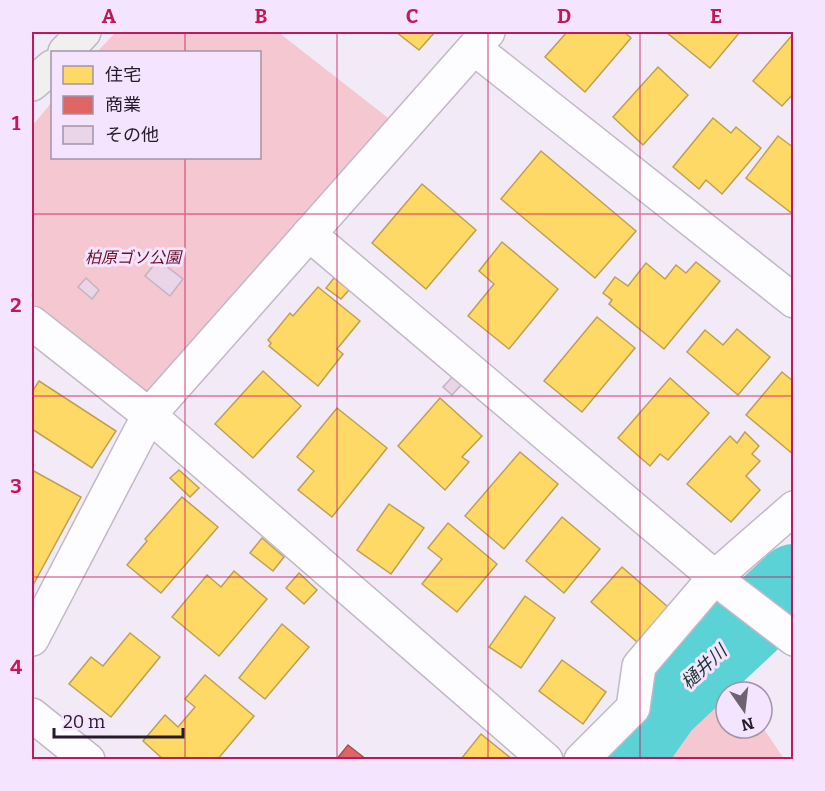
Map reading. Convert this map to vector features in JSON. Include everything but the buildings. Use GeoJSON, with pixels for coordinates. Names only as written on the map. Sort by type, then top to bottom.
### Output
{"type":"FeatureCollection","features":[{"type":"Feature","properties":{"kind":"street"},"geometry":{"type":"LineString","coordinates":[[66,51],[84,32]]}},
{"type":"Feature","properties":{"kind":"street"},"geometry":{"type":"LineString","coordinates":[[32,639],[149,414],[481,40],[794,301]]}},
{"type":"Feature","properties":{"kind":"street"},"geometry":{"type":"LineString","coordinates":[[32,84],[51,68]]}},
{"type":"Feature","properties":{"kind":"street"},"geometry":{"type":"LineString","coordinates":[[309,234],[790,637]]}},
{"type":"Feature","properties":{"kind":"street"},"geometry":{"type":"LineString","coordinates":[[32,323],[149,414],[546,759]]}},
{"type":"Feature","properties":{"kind":"street"},"geometry":{"type":"LineString","coordinates":[[581,759],[633,708],[639,666],[723,583],[794,508]]}},
{"type":"Feature","properties":{"kind":"street"},"geometry":{"type":"LineString","coordinates":[[32,715],[88,759]]}},
{"type":"Feature","properties":{"kind":"green space","name":"柏原ゴソ公園"},"geometry":{"type":"Polygon","coordinates":[[[116,32],[278,32],[392,121],[145,394],[32,303],[32,126],[51,103],[51,159],[261,159],[261,51],[98,51],[116,32]]]}},
{"type":"Feature","properties":{"kind":"green space"},"geometry":{"type":"Polygon","coordinates":[[[714,707],[714,740],[771,740],[784,759],[658,759],[669,744],[714,707]]]}},
{"type":"Feature","properties":{"kind":"waterway","name":"樋井川"},"geometry":{"type":"LineString","coordinates":[[624,760],[663,705],[794,582]]}}]}
